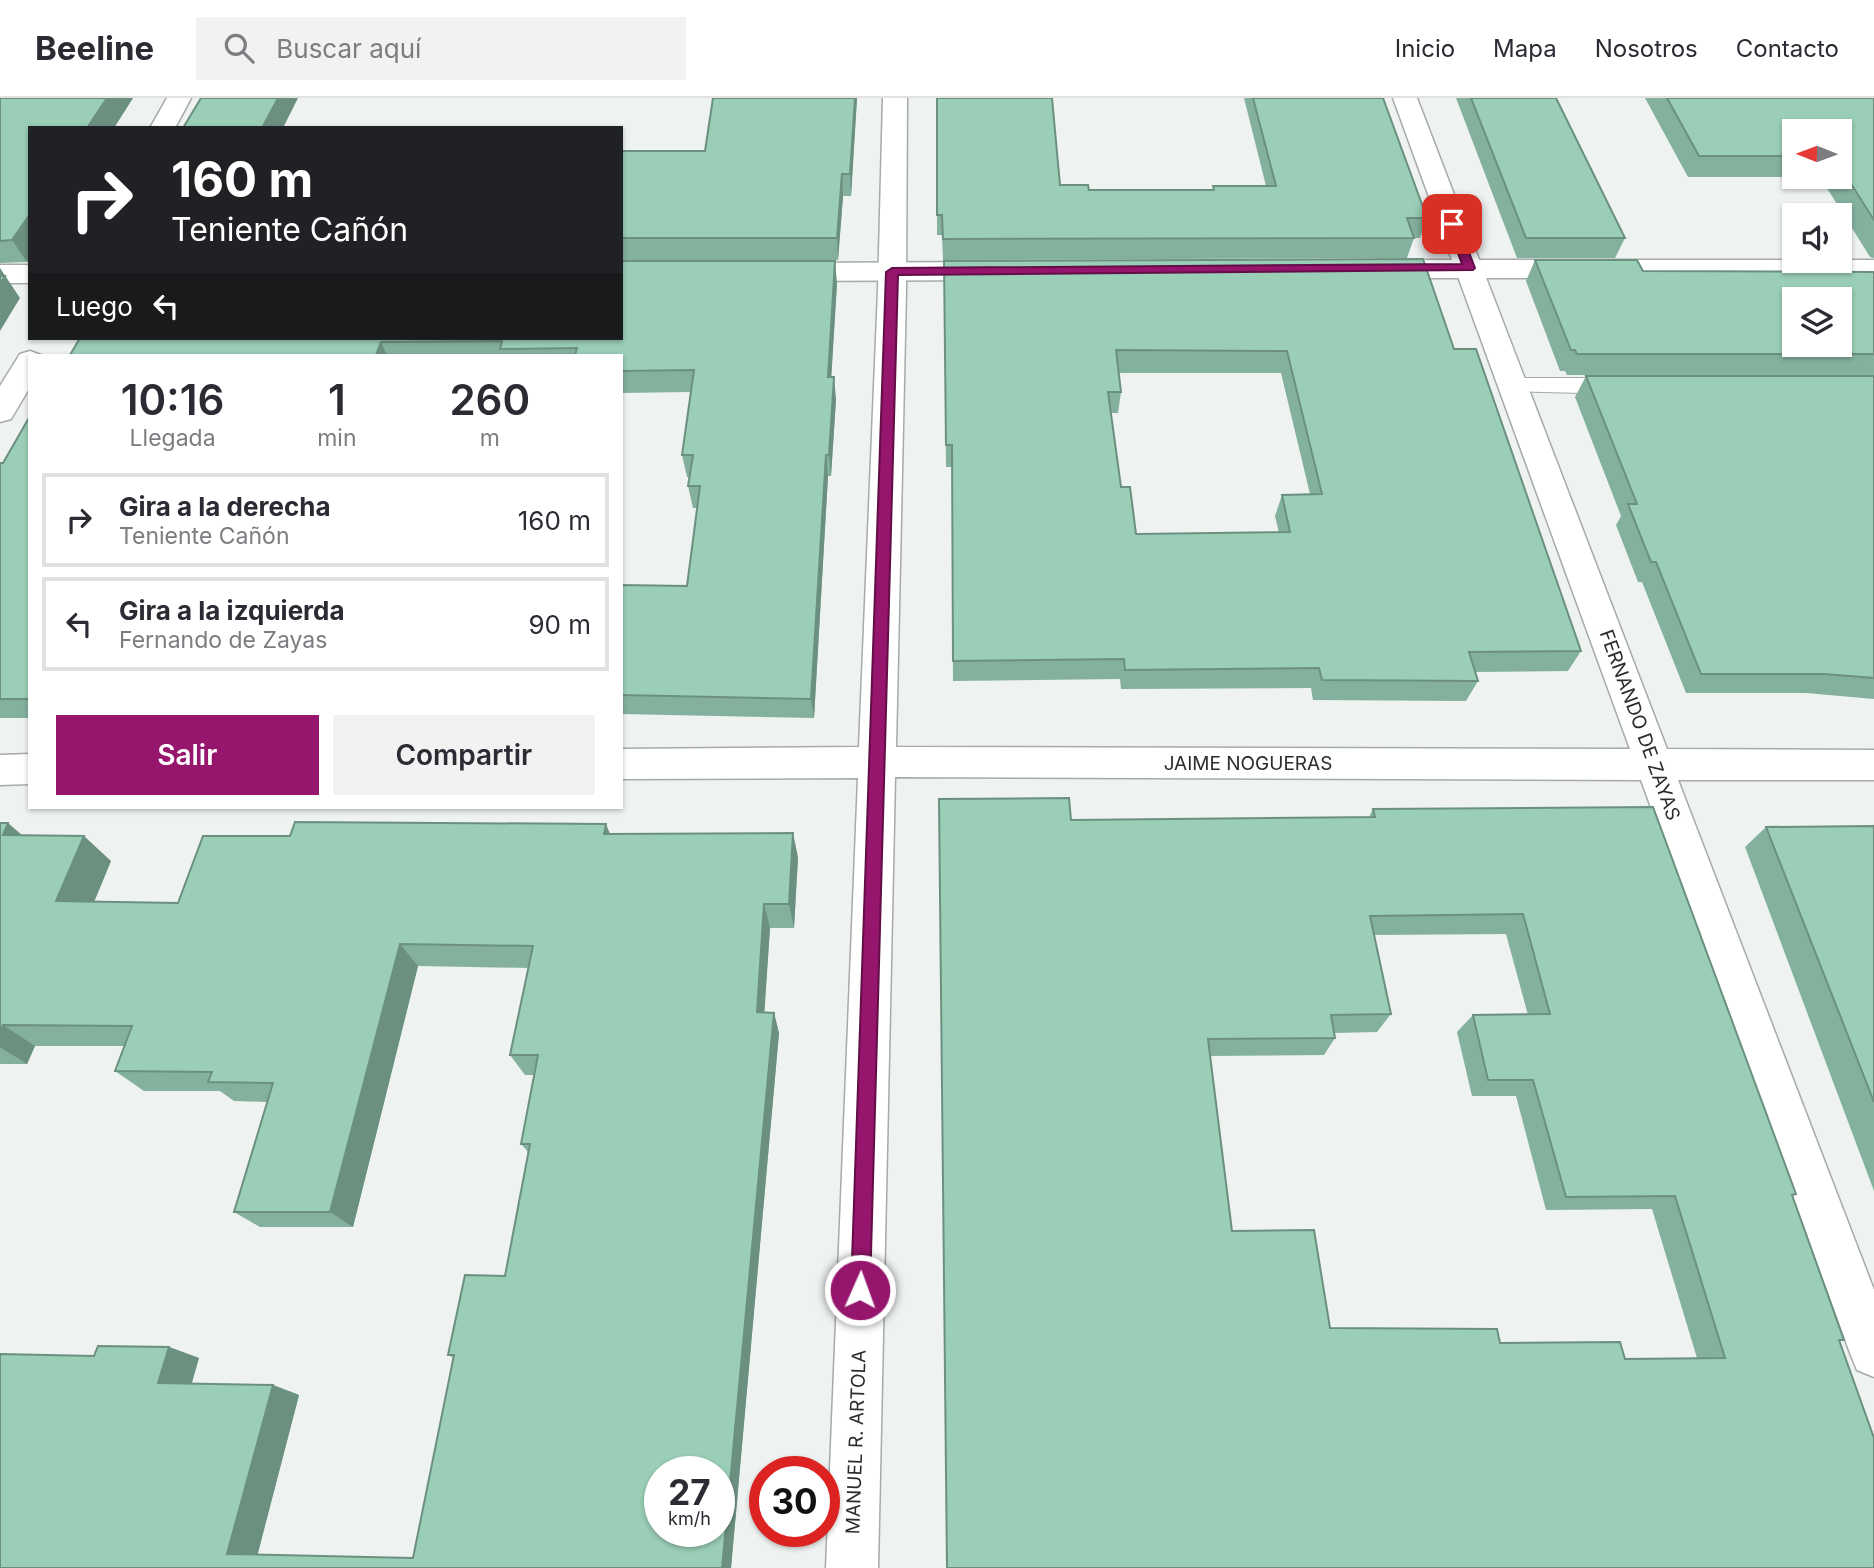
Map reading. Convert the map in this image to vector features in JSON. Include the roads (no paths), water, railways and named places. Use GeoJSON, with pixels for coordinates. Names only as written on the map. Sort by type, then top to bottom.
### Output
{"type":"FeatureCollection","features":[{"type":"Feature","properties":{"kind":"street"},"geometry":{"type":"LineString","coordinates":[[163,126],[179,98]]}},
{"type":"Feature","properties":{"kind":"street","name":"MANUEL R. ARTOLA"},"geometry":{"type":"LineString","coordinates":[[852,1568],[895,98]]}},
{"type":"Feature","properties":{"kind":"street","name":"FERNANDO DE ZAYAS"},"geometry":{"type":"LineString","coordinates":[[1405,98],[1874,1353]]}},
{"type":"Feature","properties":{"kind":"street"},"geometry":{"type":"LineString","coordinates":[[1356,269],[1874,269]]}},
{"type":"Feature","properties":{"kind":"street"},"geometry":{"type":"LineString","coordinates":[[754,272],[1021,271]]}},
{"type":"Feature","properties":{"kind":"street"},"geometry":{"type":"LineString","coordinates":[[0,274],[28,274]]}},
{"type":"Feature","properties":{"kind":"street"},"geometry":{"type":"LineString","coordinates":[[0,412],[28,364]]}},
{"type":"Feature","properties":{"kind":"street","name":"JAIME NOGUERAS"},"geometry":{"type":"LineString","coordinates":[[623,764],[877,762],[1874,765]]}},
{"type":"Feature","properties":{"kind":"street"},"geometry":{"type":"LineString","coordinates":[[0,770],[28,769]]}},
{"type":"Feature","properties":{"kind":"lane"},"geometry":{"type":"LineString","coordinates":[[1513,386],[1640,386]]}}]}
